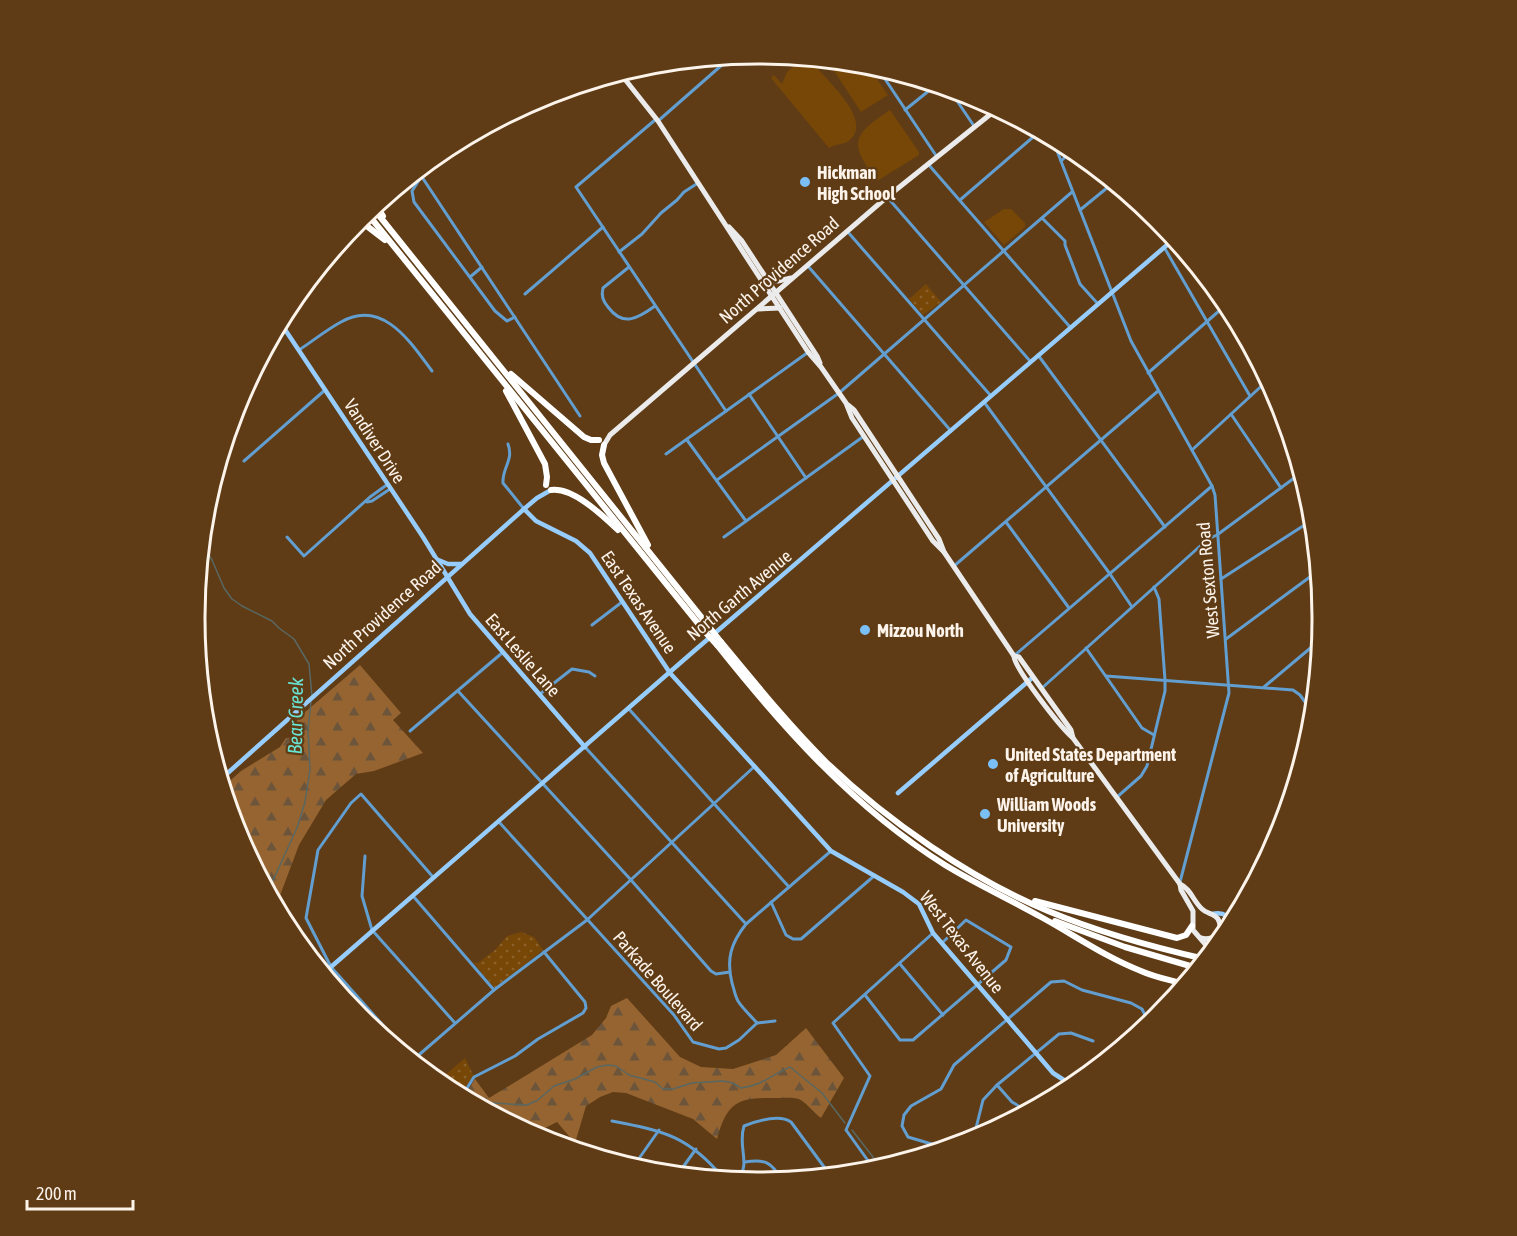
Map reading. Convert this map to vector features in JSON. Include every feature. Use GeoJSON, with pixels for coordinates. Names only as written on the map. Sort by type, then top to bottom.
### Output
{"type":"FeatureCollection","features":[{"type":"Feature","properties":{"kind":"highway"},"geometry":{"type":"LineString","coordinates":[[381,214],[394,234]]}},
{"type":"Feature","properties":{"kind":"highway"},"geometry":{"type":"LineString","coordinates":[[379,216],[655,559],[707,630]]}},
{"type":"Feature","properties":{"kind":"highway"},"geometry":{"type":"LineString","coordinates":[[373,221],[642,554],[800,734],[865,796],[953,860],[1047,911],[1107,932],[1197,957]]}},
{"type":"Feature","properties":{"kind":"highway"},"geometry":{"type":"LineString","coordinates":[[368,226],[400,254]]}},
{"type":"Feature","properties":{"kind":"highway"},"geometry":{"type":"LineString","coordinates":[[489,353],[522,385],[584,437],[601,443],[604,463],[655,559]]}},
{"type":"Feature","properties":{"kind":"highway"},"geometry":{"type":"LineString","coordinates":[[495,373],[520,415],[544,464],[549,488],[569,492],[592,508],[609,521],[642,554]]}},
{"type":"Feature","properties":{"kind":"highway"},"geometry":{"type":"LineString","coordinates":[[719,644],[753,691],[802,747],[891,827],[945,865],[1040,916],[1092,948],[1141,972],[1176,982]]}},
{"type":"Feature","properties":{"kind":"highway"},"geometry":{"type":"LineString","coordinates":[[1009,892],[1165,935],[1182,936],[1193,924]]}},
{"type":"Feature","properties":{"kind":"highway"},"geometry":{"type":"LineString","coordinates":[[1040,916],[1125,947],[1189,966]]}},
{"type":"Feature","properties":{"kind":"main road"},"geometry":{"type":"LineString","coordinates":[[625,81],[657,120],[728,225],[742,241],[808,352],[854,410],[896,479]]}},
{"type":"Feature","properties":{"kind":"main road","name":"North Providence Road"},"geometry":{"type":"LineString","coordinates":[[601,443],[887,197],[989,116]]}},
{"type":"Feature","properties":{"kind":"main road"},"geometry":{"type":"LineString","coordinates":[[728,225],[732,236],[818,356],[821,367]]}},
{"type":"Feature","properties":{"kind":"main road"},"geometry":{"type":"LineString","coordinates":[[767,280],[778,281],[793,278]]}},
{"type":"Feature","properties":{"kind":"main road"},"geometry":{"type":"LineString","coordinates":[[756,309],[780,308]]}},
{"type":"Feature","properties":{"kind":"main road"},"geometry":{"type":"LineString","coordinates":[[847,404],[850,414],[864,436],[939,539],[944,552],[1014,656],[1018,657],[1059,724],[1073,738],[1180,884],[1186,887],[1201,908],[1218,920],[1218,927]]}},
{"type":"Feature","properties":{"kind":"main road"},"geometry":{"type":"LineString","coordinates":[[1030,679],[1071,730],[1073,738]]}},
{"type":"Feature","properties":{"kind":"main road"},"geometry":{"type":"LineString","coordinates":[[1180,884],[1180,890],[1193,911],[1195,934],[1207,940],[1210,939]]}},
{"type":"Feature","properties":{"kind":"main road"},"geometry":{"type":"LineString","coordinates":[[1193,924],[1198,914],[1210,913]]}},
{"type":"Feature","properties":{"kind":"main road"},"geometry":{"type":"LineString","coordinates":[[1201,938],[1205,945]]}},
{"type":"Feature","properties":{"kind":"street"},"geometry":{"type":"LineString","coordinates":[[720,66],[576,187],[726,411]]}},
{"type":"Feature","properties":{"kind":"street"},"geometry":{"type":"LineString","coordinates":[[885,79],[937,157]]}},
{"type":"Feature","properties":{"kind":"street"},"geometry":{"type":"LineString","coordinates":[[905,110],[928,91]]}},
{"type":"Feature","properties":{"kind":"street"},"geometry":{"type":"LineString","coordinates":[[958,102],[975,128]]}},
{"type":"Feature","properties":{"kind":"street"},"geometry":{"type":"LineString","coordinates":[[960,200],[1032,138]]}},
{"type":"Feature","properties":{"kind":"street","name":"West Sexton Road"},"geometry":{"type":"LineString","coordinates":[[1057,153],[1133,345],[1215,495],[1229,693],[1180,884]]}},
{"type":"Feature","properties":{"kind":"street"},"geometry":{"type":"LineString","coordinates":[[1060,161],[1065,157]]}},
{"type":"Feature","properties":{"kind":"street"},"geometry":{"type":"LineString","coordinates":[[928,164],[1070,327]]}},
{"type":"Feature","properties":{"kind":"street"},"geometry":{"type":"LineString","coordinates":[[422,179],[580,416]]}},
{"type":"Feature","properties":{"kind":"street"},"geometry":{"type":"LineString","coordinates":[[619,252],[642,234],[684,192],[699,182]]}},
{"type":"Feature","properties":{"kind":"street"},"geometry":{"type":"LineString","coordinates":[[417,183],[412,191],[414,202],[500,316],[507,321],[515,317]]}},
{"type":"Feature","properties":{"kind":"street"},"geometry":{"type":"LineString","coordinates":[[1079,211],[1106,188]]}},
{"type":"Feature","properties":{"kind":"street"},"geometry":{"type":"LineString","coordinates":[[717,480],[839,393],[1072,192]]}},
{"type":"Feature","properties":{"kind":"street"},"geometry":{"type":"LineString","coordinates":[[887,197],[1030,362]]}},
{"type":"Feature","properties":{"kind":"street"},"geometry":{"type":"LineString","coordinates":[[1042,218],[1065,241],[1080,284],[1098,304]]}},
{"type":"Feature","properties":{"kind":"street"},"geometry":{"type":"LineString","coordinates":[[525,294],[603,227]]}},
{"type":"Feature","properties":{"kind":"street"},"geometry":{"type":"LineString","coordinates":[[847,231],[991,396]]}},
{"type":"Feature","properties":{"kind":"street","name":"North Garth Avenue"},"geometry":{"type":"LineString","coordinates":[[331,967],[411,895],[499,822],[628,708],[1167,245]]}},
{"type":"Feature","properties":{"kind":"street"},"geometry":{"type":"LineString","coordinates":[[1164,247],[1250,396]]}},
{"type":"Feature","properties":{"kind":"street"},"geometry":{"type":"LineString","coordinates":[[807,265],[951,431]]}},
{"type":"Feature","properties":{"kind":"street"},"geometry":{"type":"LineString","coordinates":[[470,277],[482,267]]}},
{"type":"Feature","properties":{"kind":"street"},"geometry":{"type":"LineString","coordinates":[[629,267],[603,288],[604,301],[615,316],[621,319],[643,315],[655,306]]}},
{"type":"Feature","properties":{"kind":"street"},"geometry":{"type":"LineString","coordinates":[[1148,373],[1219,311]]}},
{"type":"Feature","properties":{"kind":"street"},"geometry":{"type":"LineString","coordinates":[[299,350],[349,318],[373,316],[386,321],[400,331],[432,371]]}},
{"type":"Feature","properties":{"kind":"street","name":"Vandiver Drive"},"geometry":{"type":"LineString","coordinates":[[286,330],[447,577]]}},
{"type":"Feature","properties":{"kind":"street"},"geometry":{"type":"LineString","coordinates":[[666,454],[808,352]]}},
{"type":"Feature","properties":{"kind":"street"},"geometry":{"type":"LineString","coordinates":[[1038,355],[1165,527]]}},
{"type":"Feature","properties":{"kind":"street"},"geometry":{"type":"LineString","coordinates":[[1191,450],[1261,386]]}},
{"type":"Feature","properties":{"kind":"street"},"geometry":{"type":"LineString","coordinates":[[244,460],[325,390]]}},
{"type":"Feature","properties":{"kind":"street"},"geometry":{"type":"LineString","coordinates":[[954,566],[1158,391]]}},
{"type":"Feature","properties":{"kind":"street"},"geometry":{"type":"LineString","coordinates":[[749,394],[806,478]]}},
{"type":"Feature","properties":{"kind":"street"},"geometry":{"type":"LineString","coordinates":[[984,402],[1110,574],[1132,608]]}},
{"type":"Feature","properties":{"kind":"street"},"geometry":{"type":"LineString","coordinates":[[1231,414],[1281,488]]}},
{"type":"Feature","properties":{"kind":"street"},"geometry":{"type":"LineString","coordinates":[[724,537],[864,436]]}},
{"type":"Feature","properties":{"kind":"street"},"geometry":{"type":"LineString","coordinates":[[687,440],[746,520]]}},
{"type":"Feature","properties":{"kind":"street"},"geometry":{"type":"LineString","coordinates":[[508,444],[511,456],[504,472],[504,483],[524,509]]}},
{"type":"Feature","properties":{"kind":"street"},"geometry":{"type":"LineString","coordinates":[[1040,689],[1199,547],[1294,478]]}},
{"type":"Feature","properties":{"kind":"street"},"geometry":{"type":"LineString","coordinates":[[287,537],[300,555],[304,556],[389,486]]}},
{"type":"Feature","properties":{"kind":"street"},"geometry":{"type":"LineString","coordinates":[[1014,656],[1212,486]]}},
{"type":"Feature","properties":{"kind":"street","name":"North Providence Road"},"geometry":{"type":"LineString","coordinates":[[228,773],[549,488]]}},
{"type":"Feature","properties":{"kind":"street","name":"East Texas Avenue"},"geometry":{"type":"LineString","coordinates":[[524,509],[544,527],[586,548],[670,674]]}},
{"type":"Feature","properties":{"kind":"street"},"geometry":{"type":"LineString","coordinates":[[1006,522],[1069,608]]}},
{"type":"Feature","properties":{"kind":"street"},"geometry":{"type":"LineString","coordinates":[[1221,579],[1304,527]]}},
{"type":"Feature","properties":{"kind":"street"},"geometry":{"type":"LineString","coordinates":[[436,559],[451,564],[462,564]]}},
{"type":"Feature","properties":{"kind":"street","name":"East Leslie Lane"},"geometry":{"type":"LineString","coordinates":[[447,577],[474,620],[585,747]]}},
{"type":"Feature","properties":{"kind":"street"},"geometry":{"type":"LineString","coordinates":[[1226,639],[1310,577]]}},
{"type":"Feature","properties":{"kind":"street"},"geometry":{"type":"LineString","coordinates":[[1116,797],[1141,776],[1147,766],[1166,680],[1159,598],[1154,587]]}},
{"type":"Feature","properties":{"kind":"street"},"geometry":{"type":"LineString","coordinates":[[592,624],[622,602]]}},
{"type":"Feature","properties":{"kind":"street"},"geometry":{"type":"LineString","coordinates":[[1264,687],[1311,647]]}},
{"type":"Feature","properties":{"kind":"street"},"geometry":{"type":"LineString","coordinates":[[1086,648],[1142,728],[1154,735]]}},
{"type":"Feature","properties":{"kind":"street"},"geometry":{"type":"LineString","coordinates":[[410,731],[502,652]]}},
{"type":"Feature","properties":{"kind":"street"},"geometry":{"type":"LineString","coordinates":[[540,694],[569,670],[589,672],[595,676]]}},
{"type":"Feature","properties":{"kind":"street","name":"West Texas Avenue"},"geometry":{"type":"LineString","coordinates":[[670,674],[831,851],[912,898],[923,912],[933,933],[1053,1073],[1063,1080]]}},
{"type":"Feature","properties":{"kind":"street"},"geometry":{"type":"LineString","coordinates":[[1106,676],[1296,691],[1305,703]]}},
{"type":"Feature","properties":{"kind":"street"},"geometry":{"type":"LineString","coordinates":[[898,793],[1030,679]]}},
{"type":"Feature","properties":{"kind":"street"},"geometry":{"type":"LineString","coordinates":[[459,691],[711,971],[716,974],[730,972]]}},
{"type":"Feature","properties":{"kind":"street"},"geometry":{"type":"LineString","coordinates":[[628,708],[789,887]]}},
{"type":"Feature","properties":{"kind":"street"},"geometry":{"type":"LineString","coordinates":[[585,747],[746,924]]}},
{"type":"Feature","properties":{"kind":"street"},"geometry":{"type":"LineString","coordinates":[[419,1055],[495,990],[587,920],[755,766]]}},
{"type":"Feature","properties":{"kind":"street"},"geometry":{"type":"LineString","coordinates":[[373,1014],[331,967],[306,918],[318,850],[351,803],[361,794],[433,877]]}},
{"type":"Feature","properties":{"kind":"street","name":"Parkade Boulevard"},"geometry":{"type":"LineString","coordinates":[[499,822],[674,1015],[693,1042],[710,1047],[726,1047],[739,1040],[757,1023]]}},
{"type":"Feature","properties":{"kind":"street"},"geometry":{"type":"LineString","coordinates":[[775,1021],[757,1023],[738,1000],[730,972],[732,946],[735,937],[746,924],[831,851]]}},
{"type":"Feature","properties":{"kind":"street"},"geometry":{"type":"LineString","coordinates":[[365,856],[362,897],[372,930],[455,1023]]}},
{"type":"Feature","properties":{"kind":"street"},"geometry":{"type":"LineString","coordinates":[[771,901],[786,934],[793,939],[801,939],[874,876]]}},
{"type":"Feature","properties":{"kind":"street"},"geometry":{"type":"LineString","coordinates":[[411,895],[495,990]]}},
{"type":"Feature","properties":{"kind":"street"},"geometry":{"type":"LineString","coordinates":[[1210,913],[1226,915]]}},
{"type":"Feature","properties":{"kind":"street"},"geometry":{"type":"LineString","coordinates":[[865,995],[900,1040],[913,1040],[1006,960],[1011,947],[966,920],[942,943]]}},
{"type":"Feature","properties":{"kind":"street"},"geometry":{"type":"LineString","coordinates":[[868,1161],[846,1130],[870,1076],[833,1023],[933,933]]}},
{"type":"Feature","properties":{"kind":"street"},"geometry":{"type":"LineString","coordinates":[[467,1088],[474,1077],[515,1056],[538,1039],[583,1013],[586,1008],[585,1002],[544,952]]}},
{"type":"Feature","properties":{"kind":"street"},"geometry":{"type":"LineString","coordinates":[[900,964],[943,1016]]}},
{"type":"Feature","properties":{"kind":"street"},"geometry":{"type":"LineString","coordinates":[[931,1144],[908,1137],[902,1126],[904,1115],[910,1106],[941,1089],[954,1065],[1051,982],[1064,981],[1082,990],[1137,1005],[1144,1014]]}},
{"type":"Feature","properties":{"kind":"street"},"geometry":{"type":"LineString","coordinates":[[976,1126],[983,1100],[997,1085],[1059,1034],[1065,1032],[1093,1041]]}},
{"type":"Feature","properties":{"kind":"street"},"geometry":{"type":"LineString","coordinates":[[997,1085],[1012,1102],[1019,1106]]}},
{"type":"Feature","properties":{"kind":"street"},"geometry":{"type":"LineString","coordinates":[[742,1171],[745,1162],[740,1137],[744,1126],[755,1122],[786,1119],[791,1122],[825,1168]]}},
{"type":"Feature","properties":{"kind":"street"},"geometry":{"type":"LineString","coordinates":[[612,1121],[658,1130],[679,1138],[696,1149],[715,1169]]}},
{"type":"Feature","properties":{"kind":"street"},"geometry":{"type":"LineString","coordinates":[[639,1158],[658,1130]]}},
{"type":"Feature","properties":{"kind":"street"},"geometry":{"type":"LineString","coordinates":[[683,1167],[696,1149]]}},
{"type":"Feature","properties":{"kind":"street"},"geometry":{"type":"LineString","coordinates":[[745,1162],[759,1160],[770,1164],[775,1171]]}},
{"type":"Feature","properties":{"kind":"shaded area"},"geometry":{"type":"Polygon","coordinates":[[[794,66],[817,68],[839,92],[852,112],[856,122],[856,131],[851,139],[829,148],[771,78],[774,75],[782,84],[787,72],[794,66]]]}},
{"type":"Feature","properties":{"kind":"shaded area"},"geometry":{"type":"Polygon","coordinates":[[[833,69],[875,77],[888,95],[861,112],[833,69]]]}},
{"type":"Feature","properties":{"kind":"shaded area"},"geometry":{"type":"Polygon","coordinates":[[[890,110],[919,155],[877,181],[862,158],[858,141],[868,127],[890,110]]]}},
{"type":"Feature","properties":{"kind":"shaded area"},"geometry":{"type":"Polygon","coordinates":[[[1004,209],[1011,209],[1025,223],[1025,227],[1004,245],[984,222],[1004,209]]]}},
{"type":"Feature","properties":{"kind":"shaded area"},"geometry":{"type":"Polygon","coordinates":[[[926,284],[941,302],[923,315],[909,299],[926,284]]]}},
{"type":"Feature","properties":{"kind":"shaded area"},"geometry":{"type":"Polygon","coordinates":[[[521,932],[534,937],[543,950],[495,988],[473,962],[478,963],[495,950],[507,936],[521,932]]]}},
{"type":"Feature","properties":{"kind":"shaded area"},"geometry":{"type":"Polygon","coordinates":[[[465,1058],[474,1077],[465,1087],[446,1074],[465,1058]]]}},
{"type":"Feature","properties":{"kind":"green space"},"geometry":{"type":"Polygon","coordinates":[[[360,665],[401,713],[393,720],[423,753],[374,771],[356,774],[326,800],[299,845],[280,896],[247,830],[230,781],[241,771],[280,747],[286,738],[297,737],[297,719],[360,665]]]}},
{"type":"Feature","properties":{"kind":"green space"},"geometry":{"type":"Polygon","coordinates":[[[627,998],[680,1057],[701,1067],[733,1069],[776,1055],[806,1028],[844,1078],[821,1118],[799,1099],[752,1099],[736,1104],[730,1110],[717,1139],[693,1119],[626,1093],[613,1092],[586,1106],[576,1140],[571,1138],[557,1122],[545,1128],[469,1089],[475,1079],[489,1098],[592,1035],[606,1018],[611,1006],[627,998]]]}},
{"type":"Feature","properties":{"kind":"waterway","name":"Bear Creek"},"geometry":{"type":"LineString","coordinates":[[209,555],[224,588],[232,599],[272,621],[294,639],[309,664],[312,696]]}},
{"type":"Feature","properties":{"kind":"waterway","name":"Bear Creek"},"geometry":{"type":"LineString","coordinates":[[272,882],[297,828],[305,802],[310,770],[308,730],[311,701]]}},
{"type":"Feature","properties":{"kind":"waterway"},"geometry":{"type":"LineString","coordinates":[[493,1103],[527,1105],[538,1100],[554,1086],[575,1079],[597,1067],[608,1065],[616,1066],[629,1075],[655,1082],[663,1089],[673,1089],[692,1083],[723,1081],[741,1088],[749,1087],[790,1067],[822,1093],[845,1123]]}},
{"type":"Feature","properties":{"kind":"waterway"},"geometry":{"type":"LineString","coordinates":[[852,1130],[875,1159]]}},
{"type":"Feature","properties":{"kind":"place","name":"Hickman High School"},"geometry":{"type":"Point","coordinates":[805,182]}},
{"type":"Feature","properties":{"kind":"place","name":"Mizzou North"},"geometry":{"type":"Point","coordinates":[865,630]}},
{"type":"Feature","properties":{"kind":"place","name":"United States Department of Agriculture"},"geometry":{"type":"Point","coordinates":[993,764]}},
{"type":"Feature","properties":{"kind":"place","name":"William Woods University"},"geometry":{"type":"Point","coordinates":[985,814]}}]}
